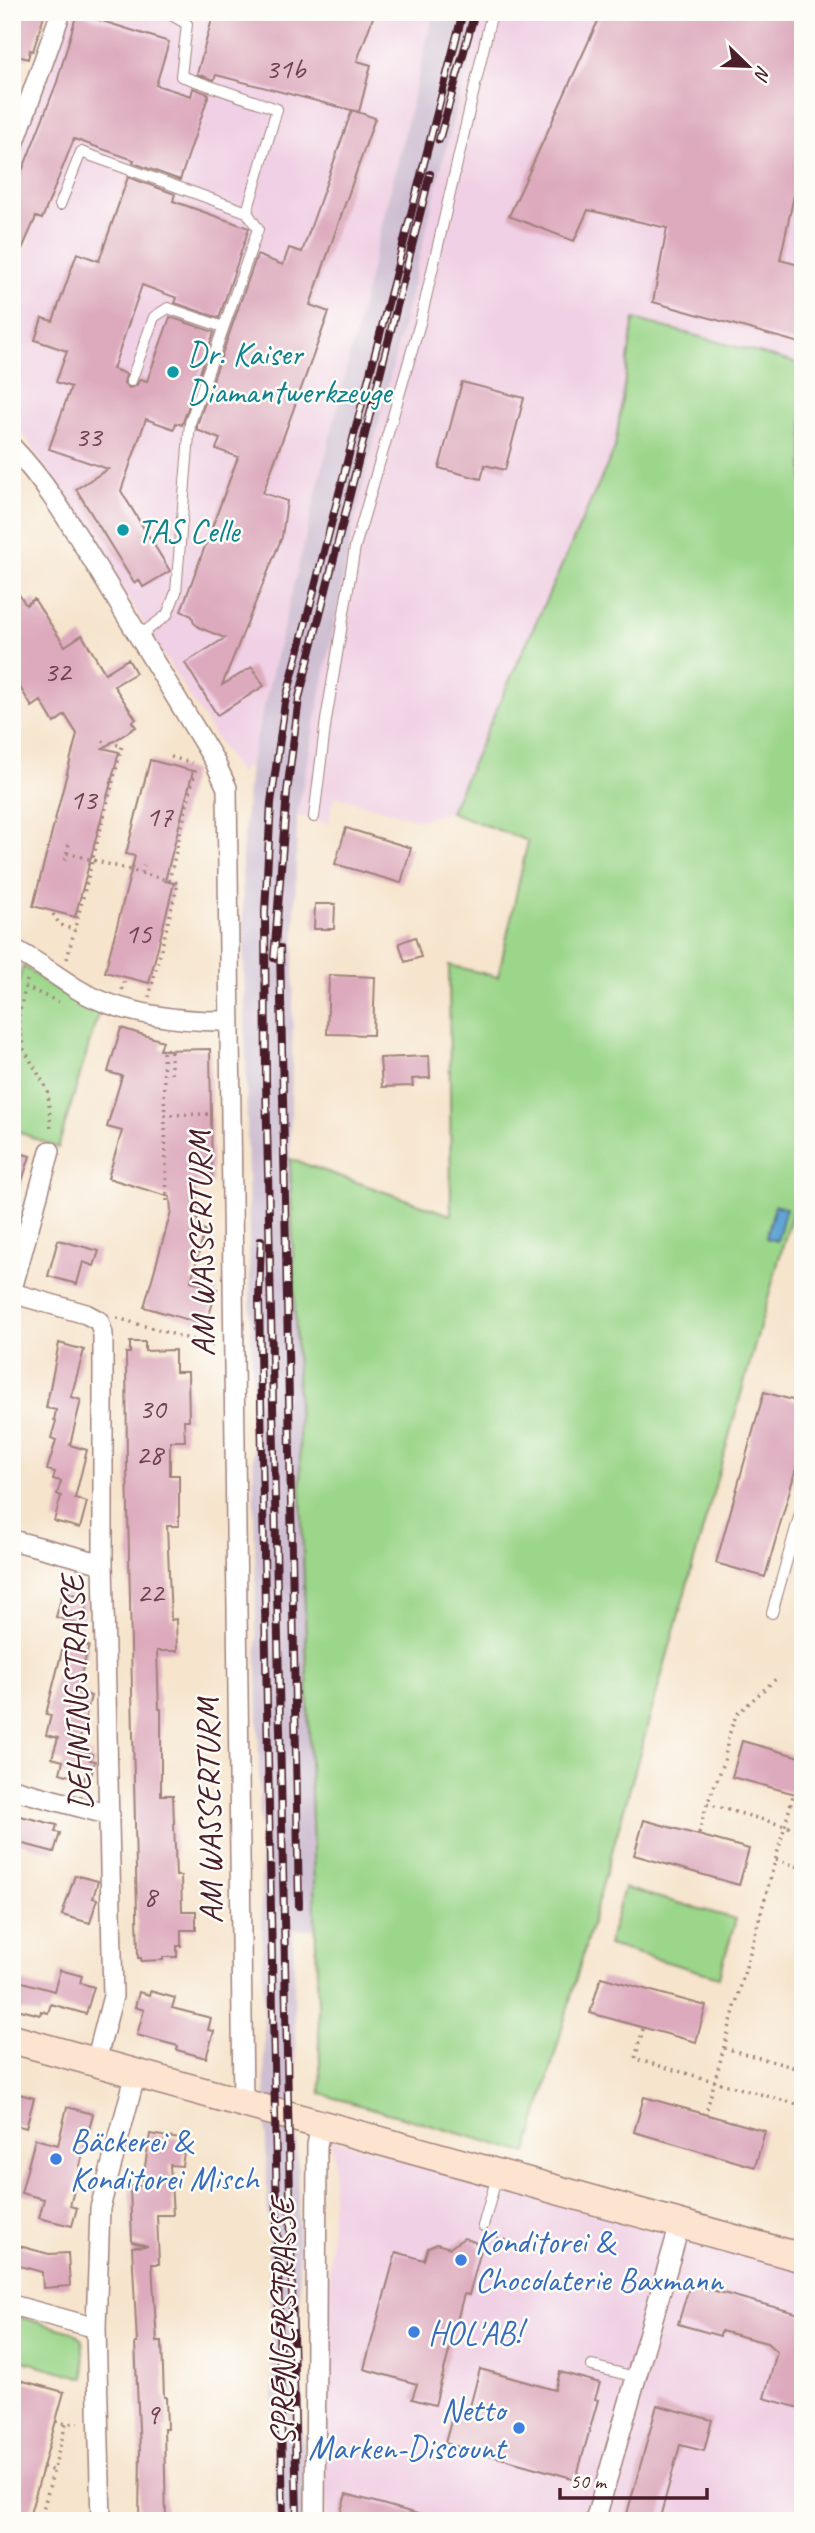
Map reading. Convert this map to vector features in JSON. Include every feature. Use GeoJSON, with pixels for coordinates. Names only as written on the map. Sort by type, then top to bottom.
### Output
{"type":"FeatureCollection","features":[{"type":"Feature","properties":{"kind":"street"},"geometry":{"type":"LineString","coordinates":[[12,150],[61,12]]}},
{"type":"Feature","properties":{"kind":"street","name":"AM WASSERTURM"},"geometry":{"type":"LineString","coordinates":[[12,447],[29,464],[48,491],[214,760],[227,788],[243,2102]]}},
{"type":"Feature","properties":{"kind":"street"},"geometry":{"type":"LineString","coordinates":[[12,948],[37,961],[77,989],[118,1006],[193,1022],[229,1021]]}},
{"type":"Feature","properties":{"kind":"street"},"geometry":{"type":"LineString","coordinates":[[50,1152],[12,1291],[86,1314],[99,1321]]}},
{"type":"Feature","properties":{"kind":"street","name":"DEHNINGSTRASSE"},"geometry":{"type":"LineString","coordinates":[[96,2061],[113,1996],[103,1564],[103,1334],[99,1321]]}},
{"type":"Feature","properties":{"kind":"street"},"geometry":{"type":"LineString","coordinates":[[12,1540],[103,1564]]}},
{"type":"Feature","properties":{"kind":"street"},"geometry":{"type":"LineString","coordinates":[[12,1789],[110,1815]]}},
{"type":"Feature","properties":{"kind":"street"},"geometry":{"type":"LineString","coordinates":[[12,2039],[803,2258]]}},
{"type":"Feature","properties":{"kind":"street"},"geometry":{"type":"LineString","coordinates":[[101,2521],[96,2328],[100,2208],[136,2073]]}},
{"type":"Feature","properties":{"kind":"street","name":"SPRENGERSTRASSE"},"geometry":{"type":"LineString","coordinates":[[315,2521],[317,2146],[321,2123]]}},
{"type":"Feature","properties":{"kind":"street"},"geometry":{"type":"LineString","coordinates":[[595,2521],[680,2224]]}},
{"type":"Feature","properties":{"kind":"street"},"geometry":{"type":"LineString","coordinates":[[12,2305],[96,2328]]}},
{"type":"Feature","properties":{"kind":"lane"},"geometry":{"type":"LineString","coordinates":[[166,12],[187,24],[181,76],[277,108],[247,212]]}},
{"type":"Feature","properties":{"kind":"lane"},"geometry":{"type":"LineString","coordinates":[[314,817],[326,720],[355,547],[420,323],[492,12]]}},
{"type":"Feature","properties":{"kind":"lane"},"geometry":{"type":"LineString","coordinates":[[60,205],[80,152],[247,212],[258,229],[190,423],[177,592],[167,615],[139,636]]}},
{"type":"Feature","properties":{"kind":"lane"},"geometry":{"type":"LineString","coordinates":[[131,381],[154,317],[168,308],[223,327]]}},
{"type":"Feature","properties":{"kind":"lane"},"geometry":{"type":"LineString","coordinates":[[772,1613],[803,1503]]}},
{"type":"Feature","properties":{"kind":"lane"},"geometry":{"type":"LineString","coordinates":[[483,2226],[498,2173]]}},
{"type":"Feature","properties":{"kind":"lane"},"geometry":{"type":"LineString","coordinates":[[592,2366],[635,2377]]}},
{"type":"Feature","properties":{"kind":"path"},"geometry":{"type":"LineString","coordinates":[[62,978],[122,746],[98,740]]}},
{"type":"Feature","properties":{"kind":"path"},"geometry":{"type":"LineString","coordinates":[[169,881],[197,764],[171,757]]}},
{"type":"Feature","properties":{"kind":"path"},"geometry":{"type":"LineString","coordinates":[[65,860],[69,844]]}},
{"type":"Feature","properties":{"kind":"path"},"geometry":{"type":"LineString","coordinates":[[67,853],[178,883],[145,1013]]}},
{"type":"Feature","properties":{"kind":"path"},"geometry":{"type":"LineString","coordinates":[[142,873],[144,864]]}},
{"type":"Feature","properties":{"kind":"path"},"geometry":{"type":"LineString","coordinates":[[53,914],[60,925],[75,930]]}},
{"type":"Feature","properties":{"kind":"path"},"geometry":{"type":"LineString","coordinates":[[37,961],[24,987],[18,1019],[24,1049],[48,1091],[51,1118],[50,1152]]}},
{"type":"Feature","properties":{"kind":"path"},"geometry":{"type":"LineString","coordinates":[[167,1201],[168,1154],[164,1115],[163,1049],[171,1049],[171,1078]]}},
{"type":"Feature","properties":{"kind":"path"},"geometry":{"type":"LineString","coordinates":[[164,1068],[171,1069]]}},
{"type":"Feature","properties":{"kind":"path"},"geometry":{"type":"LineString","coordinates":[[164,1115],[230,1114]]}},
{"type":"Feature","properties":{"kind":"path"},"geometry":{"type":"LineString","coordinates":[[99,1321],[118,1318],[233,1351]]}},
{"type":"Feature","properties":{"kind":"path"},"geometry":{"type":"LineString","coordinates":[[699,1833],[707,1804],[724,1763],[728,1738],[736,1715],[778,1677]]}},
{"type":"Feature","properties":{"kind":"path"},"geometry":{"type":"LineString","coordinates":[[707,2109],[793,1796]]}},
{"type":"Feature","properties":{"kind":"path"},"geometry":{"type":"LineString","coordinates":[[707,1804],[803,1831]]}},
{"type":"Feature","properties":{"kind":"path"},"geometry":{"type":"LineString","coordinates":[[776,1860],[803,1868]]}},
{"type":"Feature","properties":{"kind":"path"},"geometry":{"type":"LineString","coordinates":[[643,2029],[635,2059],[803,2106]]}},
{"type":"Feature","properties":{"kind":"path"},"geometry":{"type":"LineString","coordinates":[[724,2048],[803,2070]]}},
{"type":"Feature","properties":{"kind":"path"},"geometry":{"type":"LineString","coordinates":[[483,2226],[488,2236],[520,2245]]}},
{"type":"Feature","properties":{"kind":"path"},"geometry":{"type":"LineString","coordinates":[[56,2421],[65,2424],[98,2422]]}},
{"type":"Feature","properties":{"kind":"path"},"geometry":{"type":"LineString","coordinates":[[30,2514],[41,2519],[65,2424]]}},
{"type":"Feature","properties":{"kind":"path"},"geometry":{"type":"LineString","coordinates":[[43,2467],[54,2470]]}},
{"type":"Feature","properties":{"kind":"shaded area"},"geometry":{"type":"Polygon","coordinates":[[[61,12],[434,12],[250,763],[239,774],[25,436],[12,428],[12,276],[15,277],[31,235],[12,227],[12,150],[61,12]]]}},
{"type":"Feature","properties":{"kind":"shaded area"},"geometry":{"type":"Polygon","coordinates":[[[434,12],[484,12],[456,108],[353,527],[297,816],[290,1159],[316,1928],[293,1930],[304,2521],[276,2521],[266,2147],[242,858],[250,763],[434,12]]]}},
{"type":"Feature","properties":{"kind":"shaded area"},"geometry":{"type":"Polygon","coordinates":[[[484,12],[803,12],[803,1214],[737,1197],[449,965],[498,977],[528,841],[450,812],[419,820],[334,796],[329,824],[297,816],[353,527],[456,108],[484,12]]]}},
{"type":"Feature","properties":{"kind":"shaded area"},"geometry":{"type":"Polygon","coordinates":[[[331,2139],[803,2270],[803,2521],[326,2521],[324,2395],[334,2158],[331,2139]]]}},
{"type":"Feature","properties":{"kind":"green space"},"geometry":{"type":"Polygon","coordinates":[[[634,319],[803,365],[803,1174],[527,2153],[321,2094],[290,1159],[451,1215],[449,965],[498,977],[528,841],[450,812],[615,448],[634,319]]]}},
{"type":"Feature","properties":{"kind":"green space"},"geometry":{"type":"Polygon","coordinates":[[[23,966],[73,1000],[99,1011],[58,1148],[12,1129],[12,1004],[23,966]]]}},
{"type":"Feature","properties":{"kind":"green space"},"geometry":{"type":"Polygon","coordinates":[[[624,1888],[736,1919],[719,1977],[608,1945],[624,1888]]]}},
{"type":"Feature","properties":{"kind":"green space"},"geometry":{"type":"Polygon","coordinates":[[[12,2315],[72,2332],[82,2340],[85,2378],[12,2358],[12,2315]]]}},
{"type":"Feature","properties":{"kind":"water"},"geometry":{"type":"Polygon","coordinates":[[[775,1205],[786,1208],[777,1241],[766,1238],[775,1205]]]}},
{"type":"Feature","properties":{"kind":"building"},"geometry":{"type":"Polygon","coordinates":[[[12,12],[45,12],[28,59],[12,54],[12,12]]]}},
{"type":"Feature","properties":{"kind":"building"},"geometry":{"type":"Polygon","coordinates":[[[214,12],[375,12],[357,61],[371,65],[359,112],[216,75],[214,80],[197,74],[214,12]]]}},
{"type":"Feature","properties":{"kind":"building"},"geometry":{"type":"Polygon","coordinates":[[[602,12],[803,12],[803,154],[780,260],[803,266],[803,344],[653,302],[667,228],[588,210],[574,241],[509,216],[602,12]]]}},
{"type":"Feature","properties":{"kind":"building"},"geometry":{"type":"Polygon","coordinates":[[[77,13],[169,42],[156,85],[191,96],[193,88],[209,94],[180,180],[74,139],[42,219],[36,217],[12,272],[12,223],[20,203],[12,197],[57,82],[77,13]]]}},
{"type":"Feature","properties":{"kind":"building"},"geometry":{"type":"Polygon","coordinates":[[[352,110],[375,118],[310,305],[329,312],[263,493],[287,501],[282,537],[222,685],[252,667],[264,686],[217,715],[185,663],[225,638],[200,628],[194,623],[192,616],[181,611],[238,457],[216,449],[220,439],[197,430],[197,425],[257,255],[283,265],[289,248],[302,252],[352,110]]]}},
{"type":"Feature","properties":{"kind":"building"},"geometry":{"type":"Polygon","coordinates":[[[128,177],[175,194],[173,201],[249,228],[219,318],[175,303],[177,298],[142,285],[113,369],[126,374],[124,383],[129,388],[136,386],[140,379],[147,381],[170,317],[214,332],[182,425],[176,423],[174,429],[146,419],[121,491],[170,571],[143,587],[139,580],[134,583],[76,489],[108,469],[49,449],[71,387],[56,382],[67,351],[35,340],[42,318],[53,321],[77,253],[99,261],[128,177]]]}},
{"type":"Feature","properties":{"kind":"building"},"geometry":{"type":"Polygon","coordinates":[[[462,382],[524,398],[505,470],[485,465],[481,479],[439,468],[462,382]]]}},
{"type":"Feature","properties":{"kind":"building"},"geometry":{"type":"Polygon","coordinates":[[[12,584],[26,605],[34,599],[65,646],[82,635],[105,673],[128,659],[136,673],[114,686],[136,719],[132,722],[136,727],[103,748],[119,752],[75,917],[33,906],[77,734],[65,715],[54,723],[41,701],[32,707],[12,674],[12,584]]]}},
{"type":"Feature","properties":{"kind":"building"},"geometry":{"type":"Polygon","coordinates":[[[150,760],[193,771],[165,881],[174,883],[149,983],[105,972],[135,856],[126,854],[150,760]]]}},
{"type":"Feature","properties":{"kind":"building"},"geometry":{"type":"Polygon","coordinates":[[[346,828],[411,848],[401,883],[335,864],[346,828]]]}},
{"type":"Feature","properties":{"kind":"building"},"geometry":{"type":"Polygon","coordinates":[[[315,904],[335,904],[334,929],[314,929],[315,904]]]}},
{"type":"Feature","properties":{"kind":"building"},"geometry":{"type":"Polygon","coordinates":[[[415,937],[421,957],[405,962],[399,943],[415,937]]]}},
{"type":"Feature","properties":{"kind":"building"},"geometry":{"type":"Polygon","coordinates":[[[329,975],[375,977],[373,1035],[327,1034],[329,975]]]}},
{"type":"Feature","properties":{"kind":"building"},"geometry":{"type":"Polygon","coordinates":[[[121,1028],[163,1041],[160,1050],[210,1049],[212,1182],[196,1182],[198,1228],[205,1230],[191,1281],[217,1289],[206,1325],[144,1307],[171,1212],[170,1197],[108,1178],[122,1131],[107,1127],[122,1076],[108,1072],[121,1028]]]}},
{"type":"Feature","properties":{"kind":"building"},"geometry":{"type":"Polygon","coordinates":[[[429,1056],[430,1078],[412,1079],[413,1086],[382,1087],[380,1058],[429,1056]]]}},
{"type":"Feature","properties":{"kind":"building"},"geometry":{"type":"Polygon","coordinates":[[[12,1151],[30,1156],[16,1200],[12,1200],[12,1151]]]}},
{"type":"Feature","properties":{"kind":"building"},"geometry":{"type":"Polygon","coordinates":[[[58,1240],[99,1251],[94,1266],[83,1262],[77,1284],[48,1276],[58,1240]]]}},
{"type":"Feature","properties":{"kind":"building"},"geometry":{"type":"Polygon","coordinates":[[[130,1342],[145,1342],[145,1351],[175,1350],[175,1372],[188,1372],[189,1420],[184,1420],[185,1441],[170,1441],[170,1475],[179,1475],[179,1526],[167,1526],[171,1620],[176,1619],[177,1651],[157,1651],[161,1709],[161,1795],[173,1795],[176,1876],[181,1876],[182,1911],[196,1911],[196,1930],[181,1930],[181,1946],[177,1946],[177,1957],[141,1961],[141,1958],[138,1958],[127,1466],[126,1353],[130,1353],[130,1342]]]}},
{"type":"Feature","properties":{"kind":"building"},"geometry":{"type":"Polygon","coordinates":[[[59,1343],[84,1350],[71,1397],[81,1400],[70,1445],[87,1450],[75,1498],[87,1502],[80,1528],[54,1521],[61,1496],[57,1494],[61,1481],[53,1479],[55,1472],[47,1470],[56,1440],[51,1438],[56,1410],[46,1408],[59,1343]]]}},
{"type":"Feature","properties":{"kind":"building"},"geometry":{"type":"Polygon","coordinates":[[[764,1392],[803,1403],[803,1444],[765,1577],[716,1563],[764,1392]]]}},
{"type":"Feature","properties":{"kind":"building"},"geometry":{"type":"Polygon","coordinates":[[[63,1591],[89,1599],[81,1625],[56,1617],[63,1591]]]}},
{"type":"Feature","properties":{"kind":"building"},"geometry":{"type":"Polygon","coordinates":[[[65,1639],[89,1646],[76,1692],[91,1696],[77,1750],[92,1754],[90,1760],[95,1761],[91,1776],[86,1774],[84,1780],[60,1773],[63,1761],[52,1758],[58,1738],[46,1735],[51,1715],[46,1714],[65,1639]]]}},
{"type":"Feature","properties":{"kind":"building"},"geometry":{"type":"Polygon","coordinates":[[[742,1741],[803,1758],[803,1796],[732,1777],[742,1741]]]}},
{"type":"Feature","properties":{"kind":"building"},"geometry":{"type":"Polygon","coordinates":[[[12,1814],[57,1825],[55,1832],[60,1833],[54,1852],[12,1841],[12,1814]]]}},
{"type":"Feature","properties":{"kind":"building"},"geometry":{"type":"Polygon","coordinates":[[[644,1820],[749,1849],[739,1885],[634,1855],[644,1820]]]}},
{"type":"Feature","properties":{"kind":"building"},"geometry":{"type":"Polygon","coordinates":[[[75,1875],[98,1881],[93,1898],[97,1899],[90,1923],[62,1915],[75,1875]]]}},
{"type":"Feature","properties":{"kind":"building"},"geometry":{"type":"Polygon","coordinates":[[[60,1970],[82,1976],[80,1983],[94,1987],[86,2014],[51,2004],[48,2013],[41,2011],[40,2015],[17,2009],[18,2006],[12,2004],[12,1979],[54,1991],[60,1970]]]}},
{"type":"Feature","properties":{"kind":"building"},"geometry":{"type":"Polygon","coordinates":[[[601,1977],[706,2006],[696,2042],[590,2013],[601,1977]]]}},
{"type":"Feature","properties":{"kind":"building"},"geometry":{"type":"Polygon","coordinates":[[[150,1991],[175,1998],[172,2008],[211,2018],[208,2030],[214,2031],[206,2058],[177,2050],[178,2046],[137,2035],[144,2010],[135,2007],[139,1992],[149,1995],[150,1991]]]}},
{"type":"Feature","properties":{"kind":"building"},"geometry":{"type":"Polygon","coordinates":[[[12,2092],[34,2098],[26,2128],[12,2124],[12,2092]]]}},
{"type":"Feature","properties":{"kind":"building"},"geometry":{"type":"Polygon","coordinates":[[[644,2097],[765,2131],[755,2167],[634,2132],[644,2097]]]}},
{"type":"Feature","properties":{"kind":"building","name":"Bäckerei & Konditorei Misch"},"geometry":{"type":"Polygon","coordinates":[[[67,2107],[93,2114],[70,2206],[77,2208],[72,2226],[39,2218],[44,2199],[21,2193],[35,2139],[58,2145],[67,2107]]]}},
{"type":"Feature","properties":{"kind":"building"},"geometry":{"type":"Polygon","coordinates":[[[150,2134],[186,2140],[182,2166],[170,2165],[173,2215],[157,2215],[159,2264],[152,2264],[157,2342],[162,2342],[166,2397],[166,2521],[139,2521],[140,2450],[132,2247],[148,2246],[132,2242],[130,2186],[142,2186],[150,2134]]]}},
{"type":"Feature","properties":{"kind":"building","name":"HOL'AB!"},"geometry":{"type":"Polygon","coordinates":[[[464,2238],[475,2242],[481,2250],[469,2295],[464,2294],[435,2405],[412,2399],[417,2384],[364,2369],[396,2252],[424,2260],[428,2248],[437,2244],[450,2248],[464,2238]]]}},
{"type":"Feature","properties":{"kind":"building"},"geometry":{"type":"Polygon","coordinates":[[[12,2244],[49,2254],[68,2253],[70,2286],[43,2288],[42,2272],[12,2264],[12,2244]]]}},
{"type":"Feature","properties":{"kind":"building"},"geometry":{"type":"Polygon","coordinates":[[[690,2284],[803,2315],[803,2409],[764,2398],[777,2352],[767,2343],[721,2331],[720,2336],[678,2324],[690,2284]]]}},
{"type":"Feature","properties":{"kind":"building","name":"Netto Marken-Discount"},"geometry":{"type":"Polygon","coordinates":[[[480,2369],[555,2390],[560,2372],[600,2383],[595,2399],[598,2400],[576,2479],[445,2443],[454,2410],[468,2414],[480,2369]]]}},
{"type":"Feature","properties":{"kind":"building"},"geometry":{"type":"Polygon","coordinates":[[[12,2378],[64,2392],[28,2521],[12,2521],[12,2378]]]}},
{"type":"Feature","properties":{"kind":"building"},"geometry":{"type":"Polygon","coordinates":[[[657,2405],[712,2420],[704,2451],[680,2445],[659,2521],[625,2521],[657,2405]]]}},
{"type":"Feature","properties":{"kind":"building"},"geometry":{"type":"Polygon","coordinates":[[[346,2494],[425,2516],[424,2521],[338,2521],[346,2494]]]}},
{"type":"Feature","properties":{"kind":"railway"},"geometry":{"type":"LineString","coordinates":[[297,2521],[266,1080],[265,911],[271,803],[285,703],[463,12]]}},
{"type":"Feature","properties":{"kind":"railway"},"geometry":{"type":"LineString","coordinates":[[439,140],[475,12]]}},
{"type":"Feature","properties":{"kind":"railway"},"geometry":{"type":"LineString","coordinates":[[274,958],[287,792],[299,698],[430,174]]}},
{"type":"Feature","properties":{"kind":"railway"},"geometry":{"type":"LineString","coordinates":[[280,948],[299,1906]]}},
{"type":"Feature","properties":{"kind":"railway"},"geometry":{"type":"LineString","coordinates":[[261,1240],[259,1300],[283,2521]]}},
{"type":"Feature","properties":{"kind":"place","name":"Dr. Kaiser Diamantwerkzeuge"},"geometry":{"type":"Point","coordinates":[173,372]}},
{"type":"Feature","properties":{"kind":"place","name":"TAS Celle"},"geometry":{"type":"Point","coordinates":[123,530]}},
{"type":"Feature","properties":{"kind":"place","name":"Bäckerei & Konditorei Misch"},"geometry":{"type":"Point","coordinates":[56,2159]}},
{"type":"Feature","properties":{"kind":"place","name":"Konditorei & Chocolaterie Baxmann"},"geometry":{"type":"Point","coordinates":[461,2260]}},
{"type":"Feature","properties":{"kind":"place","name":"HOL'AB!"},"geometry":{"type":"Point","coordinates":[414,2332]}},
{"type":"Feature","properties":{"kind":"place","name":"Netto Marken-Discount"},"geometry":{"type":"Point","coordinates":[519,2428]}}]}
